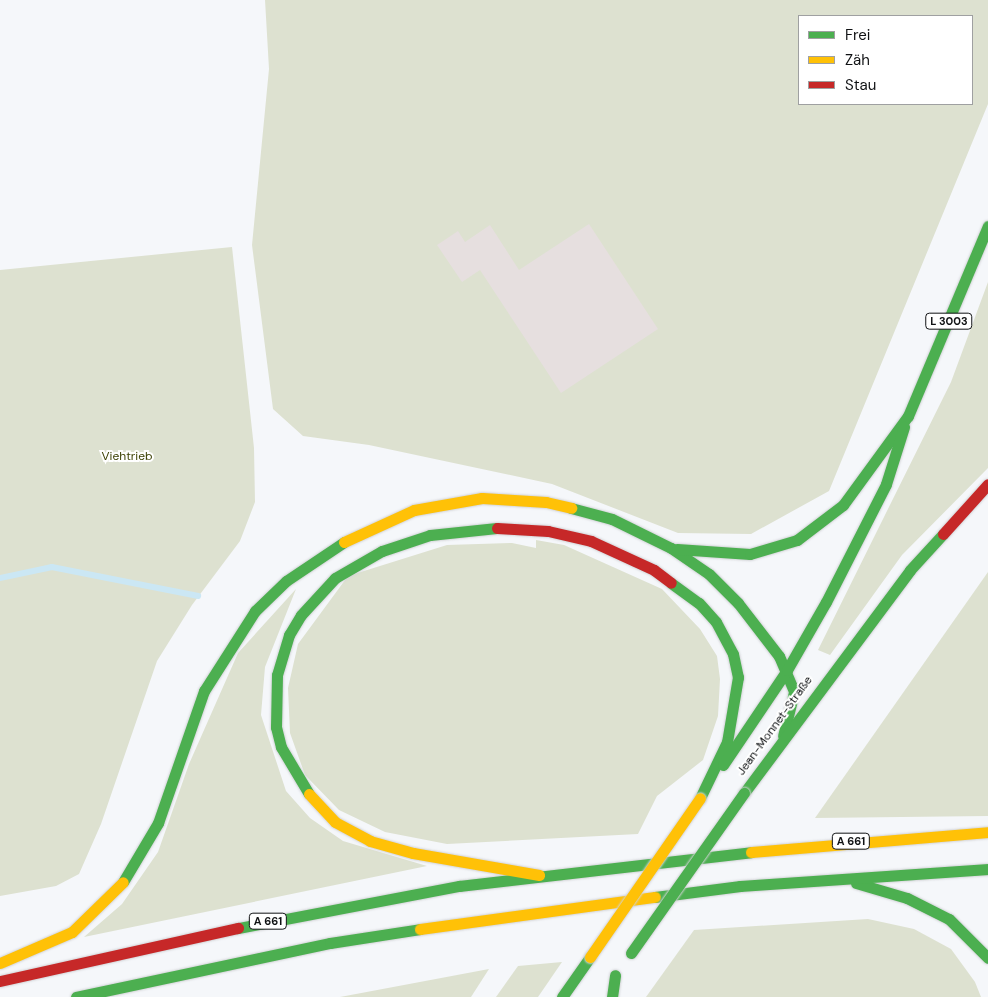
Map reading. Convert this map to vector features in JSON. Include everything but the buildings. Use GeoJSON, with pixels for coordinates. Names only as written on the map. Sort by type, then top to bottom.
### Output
{"type":"FeatureCollection","features":[{"type":"Feature","properties":{"kind":"main road","name":"L 3003"},"geometry":{"type":"LineString","coordinates":[[562,997],[787,670],[886,484],[908,416],[988,226]]}},
{"type":"Feature","properties":{"kind":"main road"},"geometry":{"type":"LineString","coordinates":[[671,548],[727,556],[750,554],[796,540],[821,525],[843,505],[908,416]]}},
{"type":"Feature","properties":{"kind":"main road","name":"Jean-Monnet-Straße"},"geometry":{"type":"LineString","coordinates":[[600,997],[783,736],[910,570],[988,484]]}},
{"type":"Feature","properties":{"kind":"main road"},"geometry":{"type":"LineString","coordinates":[[0,963],[26,955],[72,932],[112,897],[150,842],[195,711],[228,648],[267,598],[332,547],[414,510],[482,498],[567,506],[612,519],[671,548],[709,574],[738,603],[787,670],[794,692],[783,736]]}},
{"type":"Feature","properties":{"kind":"main road"},"geometry":{"type":"LineString","coordinates":[[539,875],[413,853],[370,841],[335,822],[299,782],[281,747],[276,727],[277,675],[289,635],[301,615],[335,578],[382,551],[414,540],[458,529],[502,527],[548,531],[591,541],[654,570],[698,603],[716,622],[733,654],[738,677],[735,713],[727,742],[700,798]]}},
{"type":"Feature","properties":{"kind":"main road","name":"A 661"},"geometry":{"type":"LineString","coordinates":[[0,981],[324,909],[539,875],[845,842],[988,832]]}},
{"type":"Feature","properties":{"kind":"main road"},"geometry":{"type":"LineString","coordinates":[[76,997],[330,942],[432,925],[599,902],[838,877],[988,870]]}},
{"type":"Feature","properties":{"kind":"main road"},"geometry":{"type":"LineString","coordinates":[[838,877],[928,908],[969,936],[988,958]]}},
{"type":"Feature","properties":{"kind":"main road"},"geometry":{"type":"LineString","coordinates":[[612,997],[623,964]]}},
{"type":"Feature","properties":{"kind":"green space"},"geometry":{"type":"Polygon","coordinates":[[[265,0],[988,0],[988,104],[829,491],[751,534],[678,533],[552,484],[369,445],[303,436],[273,409],[252,245],[269,69],[265,0]]]}},
{"type":"Feature","properties":{"kind":"green space","name":"Viehtrieb"},"geometry":{"type":"Polygon","coordinates":[[[232,247],[254,448],[255,502],[240,541],[192,605],[157,661],[101,824],[79,874],[56,886],[0,896],[0,270],[232,247]]]}},
{"type":"Feature","properties":{"kind":"green space"},"geometry":{"type":"Polygon","coordinates":[[[988,282],[988,468],[902,555],[830,655],[818,650],[951,382],[988,282]]]}},
{"type":"Feature","properties":{"kind":"green space"},"geometry":{"type":"Polygon","coordinates":[[[536,540],[564,545],[662,589],[700,629],[717,656],[720,679],[718,716],[703,760],[657,796],[638,834],[447,844],[385,832],[339,810],[305,775],[290,733],[288,688],[298,644],[348,576],[447,545],[512,543],[536,548],[536,540]]]}},
{"type":"Feature","properties":{"kind":"green space"},"geometry":{"type":"Polygon","coordinates":[[[988,572],[988,816],[815,818],[988,572]]]}},
{"type":"Feature","properties":{"kind":"green space"},"geometry":{"type":"Polygon","coordinates":[[[296,589],[265,667],[261,715],[286,791],[310,818],[343,841],[427,866],[84,937],[122,904],[158,852],[189,764],[238,653],[296,589]]]}},
{"type":"Feature","properties":{"kind":"green space"},"geometry":{"type":"Polygon","coordinates":[[[868,919],[914,929],[951,949],[975,982],[981,997],[646,997],[694,930],[868,919]]]}},
{"type":"Feature","properties":{"kind":"green space"},"geometry":{"type":"Polygon","coordinates":[[[562,962],[538,997],[496,997],[518,966],[562,962]]]}},
{"type":"Feature","properties":{"kind":"green space"},"geometry":{"type":"Polygon","coordinates":[[[489,969],[471,997],[340,997],[489,969]]]}},
{"type":"Feature","properties":{"kind":"waterway"},"geometry":{"type":"LineString","coordinates":[[0,578],[52,567],[198,596]]}},
{"type":"Feature","properties":{"kind":"traffic: fast"},"geometry":{"type":"LineString","coordinates":[[908,416],[988,226]]}},
{"type":"Feature","properties":{"kind":"traffic: fast"},"geometry":{"type":"LineString","coordinates":[[677,549],[750,554],[797,540],[843,505],[908,416]]}},
{"type":"Feature","properties":{"kind":"traffic: fast"},"geometry":{"type":"LineString","coordinates":[[723,765],[787,670],[826,602],[886,484],[904,427]]}},
{"type":"Feature","properties":{"kind":"traffic: fast"},"geometry":{"type":"LineString","coordinates":[[571,508],[612,519],[671,548],[709,574],[738,603],[779,656],[794,692],[783,736]]}},
{"type":"Feature","properties":{"kind":"traffic: fast"},"geometry":{"type":"LineString","coordinates":[[309,794],[281,747],[276,727],[277,675],[289,635],[301,615],[335,578],[382,551],[430,535],[497,528]]}},
{"type":"Feature","properties":{"kind":"traffic: fast"},"geometry":{"type":"LineString","coordinates":[[744,793],[910,570],[943,534]]}},
{"type":"Feature","properties":{"kind":"traffic: fast"},"geometry":{"type":"LineString","coordinates":[[123,882],[158,823],[204,691],[255,611],[286,581],[344,542]]}},
{"type":"Feature","properties":{"kind":"traffic: fast"},"geometry":{"type":"LineString","coordinates":[[671,583],[699,603],[716,622],[733,654],[738,677],[727,742],[700,798]]}},
{"type":"Feature","properties":{"kind":"traffic: fast"},"geometry":{"type":"LineString","coordinates":[[631,953],[744,793]]}},
{"type":"Feature","properties":{"kind":"traffic: fast"},"geometry":{"type":"LineString","coordinates":[[238,928],[459,886],[751,852]]}},
{"type":"Feature","properties":{"kind":"traffic: fast"},"geometry":{"type":"LineString","coordinates":[[655,897],[740,886],[988,869]]}},
{"type":"Feature","properties":{"kind":"traffic: fast"},"geometry":{"type":"LineString","coordinates":[[856,883],[907,898],[949,919],[988,958]]}},
{"type":"Feature","properties":{"kind":"traffic: fast"},"geometry":{"type":"LineString","coordinates":[[76,997],[330,943],[420,929]]}},
{"type":"Feature","properties":{"kind":"traffic: fast"},"geometry":{"type":"LineString","coordinates":[[562,997],[590,957]]}},
{"type":"Feature","properties":{"kind":"traffic: fast"},"geometry":{"type":"LineString","coordinates":[[612,997],[615,975]]}},
{"type":"Feature","properties":{"kind":"traffic: slow"},"geometry":{"type":"LineString","coordinates":[[344,542],[414,510],[482,498],[546,502],[571,508]]}},
{"type":"Feature","properties":{"kind":"traffic: slow"},"geometry":{"type":"LineString","coordinates":[[309,794],[335,822],[370,841],[413,853],[539,875]]}},
{"type":"Feature","properties":{"kind":"traffic: slow"},"geometry":{"type":"LineString","coordinates":[[590,957],[700,798]]}},
{"type":"Feature","properties":{"kind":"traffic: slow"},"geometry":{"type":"LineString","coordinates":[[751,852],[988,832]]}},
{"type":"Feature","properties":{"kind":"traffic: slow"},"geometry":{"type":"LineString","coordinates":[[0,963],[72,932],[123,882]]}},
{"type":"Feature","properties":{"kind":"traffic: slow"},"geometry":{"type":"LineString","coordinates":[[420,929],[655,897]]}},
{"type":"Feature","properties":{"kind":"traffic: jam"},"geometry":{"type":"LineString","coordinates":[[943,534],[988,484]]}},
{"type":"Feature","properties":{"kind":"traffic: jam"},"geometry":{"type":"LineString","coordinates":[[497,528],[548,531],[591,541],[654,570],[671,583]]}},
{"type":"Feature","properties":{"kind":"traffic: jam"},"geometry":{"type":"LineString","coordinates":[[0,981],[238,928]]}}]}
